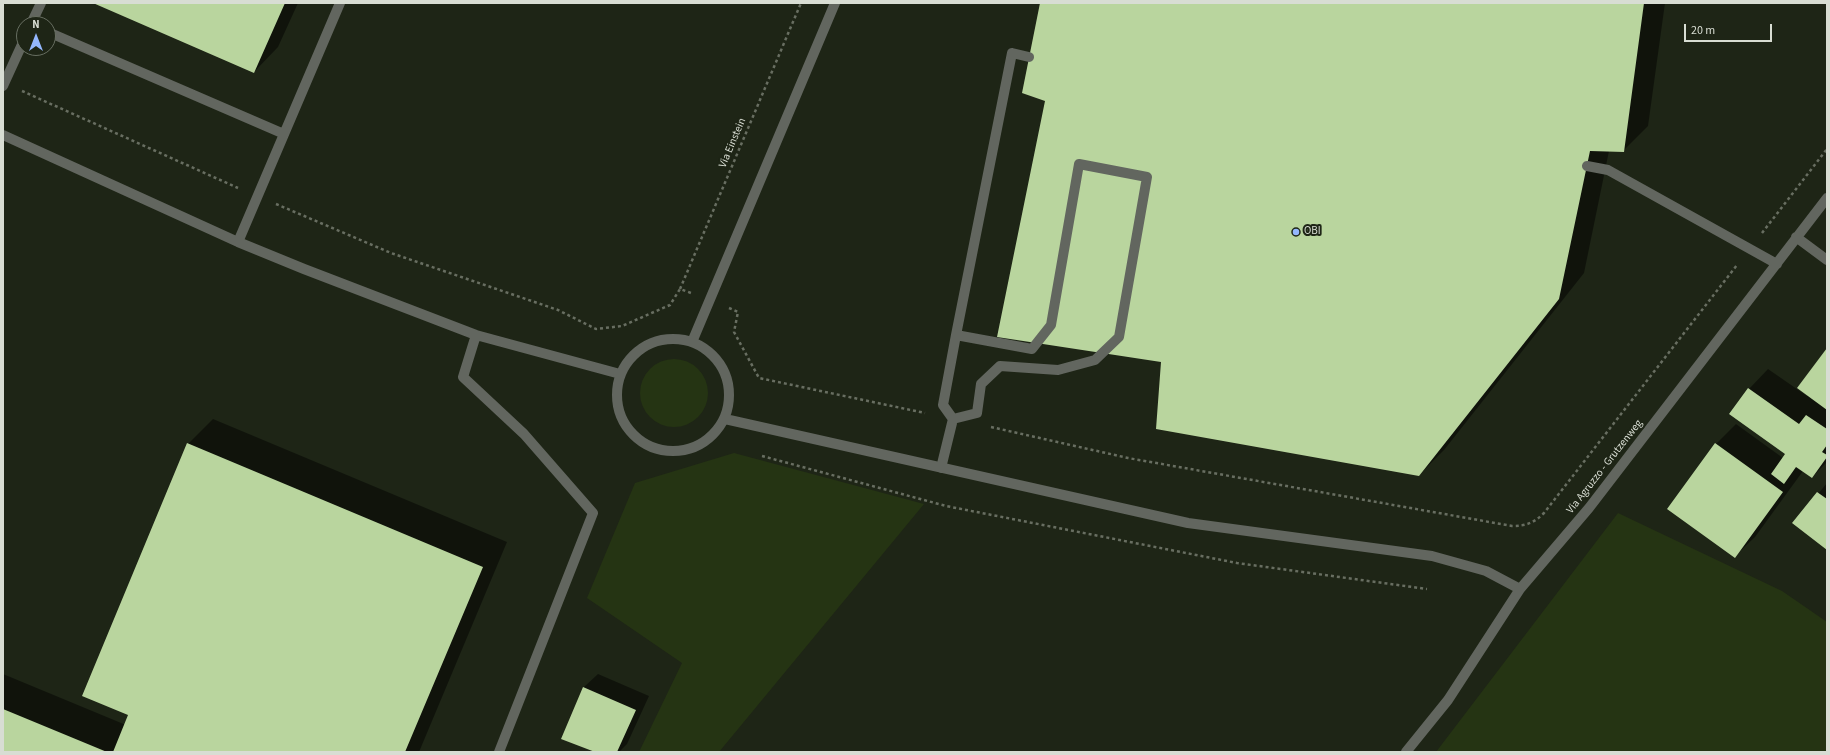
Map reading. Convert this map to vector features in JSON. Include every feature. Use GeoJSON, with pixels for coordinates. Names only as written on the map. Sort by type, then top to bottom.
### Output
{"type":"FeatureCollection","features":[{"type":"Feature","properties":{"kind":"street"},"geometry":{"type":"LineString","coordinates":[[35,16],[41,3]]}},
{"type":"Feature","properties":{"kind":"street"},"geometry":{"type":"LineString","coordinates":[[238,242],[340,3]]}},
{"type":"Feature","properties":{"kind":"street"},"geometry":{"type":"LineString","coordinates":[[692,342],[835,3]]}},
{"type":"Feature","properties":{"kind":"street"},"geometry":{"type":"LineString","coordinates":[[56,35],[284,134]]}},
{"type":"Feature","properties":{"kind":"street"},"geometry":{"type":"LineString","coordinates":[[941,468],[953,419],[943,405],[1012,53],[1029,57]]}},
{"type":"Feature","properties":{"kind":"street"},"geometry":{"type":"LineString","coordinates":[[3,86],[17,56]]}},
{"type":"Feature","properties":{"kind":"street"},"geometry":{"type":"LineString","coordinates":[[3,135],[238,242],[476,334],[620,374]]}},
{"type":"Feature","properties":{"kind":"street"},"geometry":{"type":"LineString","coordinates":[[953,419],[977,412],[981,384],[1000,366],[1058,370],[1095,360],[1119,337],[1147,177],[1079,164],[1050,325],[1032,349],[956,335]]}},
{"type":"Feature","properties":{"kind":"street"},"geometry":{"type":"LineString","coordinates":[[1587,166],[1608,170],[1777,264]]}},
{"type":"Feature","properties":{"kind":"street","name":"Via Agruzzo - Grutzenweg"},"geometry":{"type":"LineString","coordinates":[[1406,752],[1448,700],[1520,589],[1589,508],[1827,198]]}},
{"type":"Feature","properties":{"kind":"street"},"geometry":{"type":"LineString","coordinates":[[1796,237],[1827,260]]}},
{"type":"Feature","properties":{"kind":"street"},"geometry":{"type":"LineString","coordinates":[[476,334],[463,377],[524,434],[593,513],[499,752]]}},
{"type":"Feature","properties":{"kind":"street"},"geometry":{"type":"LineString","coordinates":[[662,339],[692,342],[717,359],[729,385],[725,419],[708,440],[682,451],[654,449],[631,434],[617,406],[620,374],[634,354],[662,339]]}},
{"type":"Feature","properties":{"kind":"street"},"geometry":{"type":"LineString","coordinates":[[725,419],[1188,523],[1432,556],[1486,571],[1520,589]]}},
{"type":"Feature","properties":{"kind":"path","name":"Via Einstein"},"geometry":{"type":"LineString","coordinates":[[680,289],[801,3]]}},
{"type":"Feature","properties":{"kind":"path"},"geometry":{"type":"LineString","coordinates":[[762,456],[946,506],[1237,563],[1427,589]]}},
{"type":"Feature","properties":{"kind":"green space"},"geometry":{"type":"Polygon","coordinates":[[[674,359],[687,362],[698,369],[705,380],[708,393],[705,406],[698,417],[687,424],[674,427],[661,424],[650,417],[643,406],[640,393],[643,380],[650,369],[661,362],[674,359]]]}},
{"type":"Feature","properties":{"kind":"green space"},"geometry":{"type":"Polygon","coordinates":[[[734,453],[924,504],[719,752],[639,752],[682,663],[587,598],[635,483],[734,453]]]}},
{"type":"Feature","properties":{"kind":"green space"},"geometry":{"type":"Polygon","coordinates":[[[1618,513],[1782,591],[1827,622],[1827,752],[1436,752],[1618,513]]]}},
{"type":"Feature","properties":{"kind":"building"},"geometry":{"type":"Polygon","coordinates":[[[93,3],[285,3],[254,73],[93,3]]]}},
{"type":"Feature","properties":{"kind":"building","name":"OBI"},"geometry":{"type":"Polygon","coordinates":[[[1040,3],[1644,3],[1624,152],[1590,151],[1559,299],[1419,476],[1156,429],[1161,362],[997,337],[1045,101],[1022,93],[1040,3]]]}},
{"type":"Feature","properties":{"kind":"building"},"geometry":{"type":"Polygon","coordinates":[[[1827,348],[1827,410],[1797,388],[1827,348]]]}},
{"type":"Feature","properties":{"kind":"building"},"geometry":{"type":"Polygon","coordinates":[[[1748,388],[1799,424],[1806,415],[1827,429],[1827,445],[1822,452],[1827,455],[1827,457],[1812,478],[1796,467],[1784,484],[1771,474],[1785,454],[1729,414],[1748,388]]]}},
{"type":"Feature","properties":{"kind":"building"},"geometry":{"type":"Polygon","coordinates":[[[187,443],[483,567],[405,752],[113,752],[128,715],[82,696],[187,443]]]}},
{"type":"Feature","properties":{"kind":"building"},"geometry":{"type":"Polygon","coordinates":[[[1715,443],[1783,492],[1735,558],[1667,509],[1715,443]]]}},
{"type":"Feature","properties":{"kind":"building"},"geometry":{"type":"Polygon","coordinates":[[[1817,492],[1827,499],[1827,550],[1792,523],[1817,492]]]}},
{"type":"Feature","properties":{"kind":"building"},"geometry":{"type":"Polygon","coordinates":[[[583,687],[636,710],[617,752],[595,752],[561,739],[583,687]]]}},
{"type":"Feature","properties":{"kind":"building"},"geometry":{"type":"Polygon","coordinates":[[[3,709],[107,752],[3,752],[3,709]]]}},
{"type":"Feature","properties":{"kind":"place","name":"OBI"},"geometry":{"type":"Point","coordinates":[1296,232]}}]}
